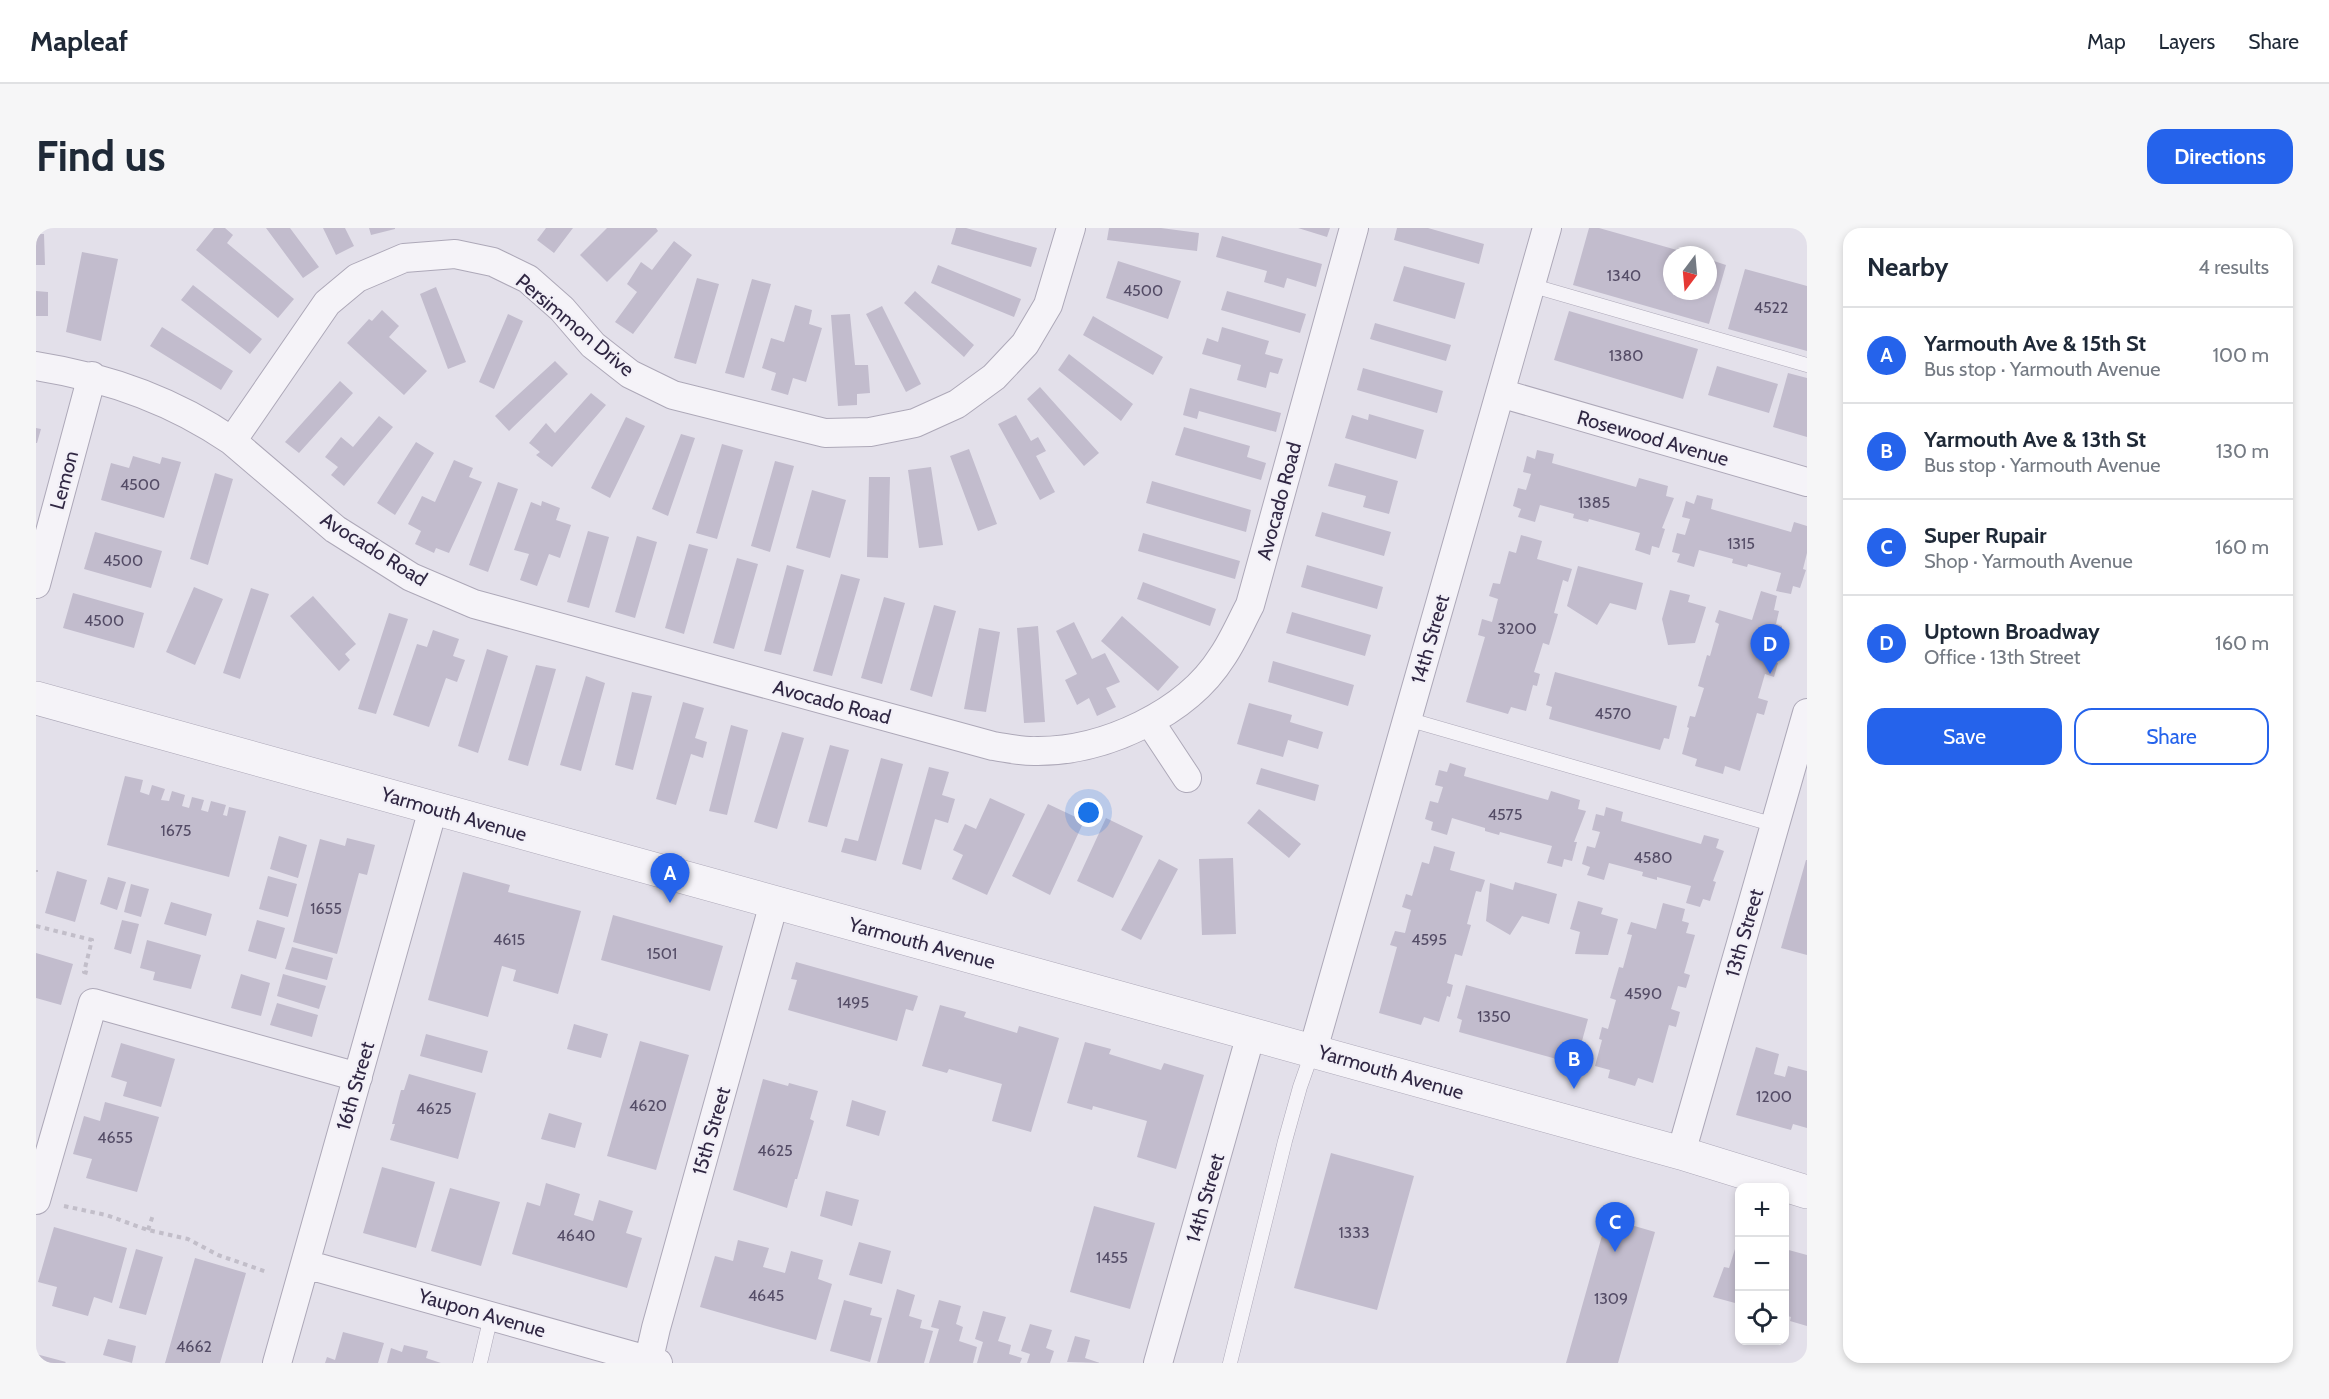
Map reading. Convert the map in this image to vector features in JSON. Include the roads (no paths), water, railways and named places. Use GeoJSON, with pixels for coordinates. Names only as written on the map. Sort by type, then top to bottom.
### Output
{"type":"FeatureCollection","features":[{"type":"Feature","properties":{"kind":"street","name":"Persimmon Drive"},"geometry":{"type":"LineString","coordinates":[[232,441],[327,303],[357,278],[404,258],[455,254],[493,262],[528,279],[562,309],[593,345],[630,374],[673,395],[825,433],[870,432],[915,423],[957,404],[994,377],[1025,344],[1048,304],[1071,228]]}},
{"type":"Feature","properties":{"kind":"street","name":"Avocado Road"},"geometry":{"type":"LineString","coordinates":[[36,366],[92,376],[145,394],[219,431],[335,529],[411,577],[474,604],[993,746],[1038,752],[1098,744],[1150,722],[1191,692],[1222,658],[1250,604],[1354,228]]}},
{"type":"Feature","properties":{"kind":"street","name":"14th Street"},"geometry":{"type":"LineString","coordinates":[[1313,1050],[1547,228]]}},
{"type":"Feature","properties":{"kind":"street","name":"Lemon"},"geometry":{"type":"LineString","coordinates":[[36,585],[92,376]]}},
{"type":"Feature","properties":{"kind":"street","name":"Rosewood Avenue"},"geometry":{"type":"LineString","coordinates":[[1500,393],[1807,482]]}},
{"type":"Feature","properties":{"kind":"street","name":"Yarmouth Avenue"},"geometry":{"type":"LineString","coordinates":[[36,698],[1313,1050],[1681,1153],[1807,1192]]}},
{"type":"Feature","properties":{"kind":"street","name":"13th Street"},"geometry":{"type":"LineString","coordinates":[[1681,1153],[1807,713]]}},
{"type":"Feature","properties":{"kind":"street"},"geometry":{"type":"LineString","coordinates":[[1150,722],[1187,778]]}},
{"type":"Feature","properties":{"kind":"street","name":"16th Street"},"geometry":{"type":"LineString","coordinates":[[277,1363],[433,809]]}},
{"type":"Feature","properties":{"kind":"street","name":"15th Street"},"geometry":{"type":"LineString","coordinates":[[651,1362],[774,903]]}},
{"type":"Feature","properties":{"kind":"street"},"geometry":{"type":"LineString","coordinates":[[36,1200],[93,1003],[358,1077]]}},
{"type":"Feature","properties":{"kind":"street","name":"14th Street"},"geometry":{"type":"LineString","coordinates":[[1158,1363],[1251,1034]]}},
{"type":"Feature","properties":{"kind":"street","name":"Yaupon Avenue"},"geometry":{"type":"LineString","coordinates":[[305,1264],[651,1362]]}},
{"type":"Feature","properties":{"kind":"lane"},"geometry":{"type":"LineString","coordinates":[[1530,285],[1807,365]]}},
{"type":"Feature","properties":{"kind":"lane"},"geometry":{"type":"LineString","coordinates":[[1407,719],[1775,825]]}},
{"type":"Feature","properties":{"kind":"lane"},"geometry":{"type":"LineString","coordinates":[[1230,1363],[1285,1141],[1313,1050]]}},
{"type":"Feature","properties":{"kind":"lane"},"geometry":{"type":"LineString","coordinates":[[480,1363],[491,1316]]}},
{"type":"Feature","properties":{"kind":"place","name":"Uptown Broadway"},"geometry":{"type":"Point","coordinates":[1770,674]}},
{"type":"Feature","properties":{"kind":"place","name":"Yarmouth Ave & 15th St"},"geometry":{"type":"Point","coordinates":[670,903]}},
{"type":"Feature","properties":{"kind":"place","name":"Yarmouth Ave & 13th St"},"geometry":{"type":"Point","coordinates":[1574,1089]}},
{"type":"Feature","properties":{"kind":"place","name":"Super Rupair"},"geometry":{"type":"Point","coordinates":[1615,1252]}}]}
